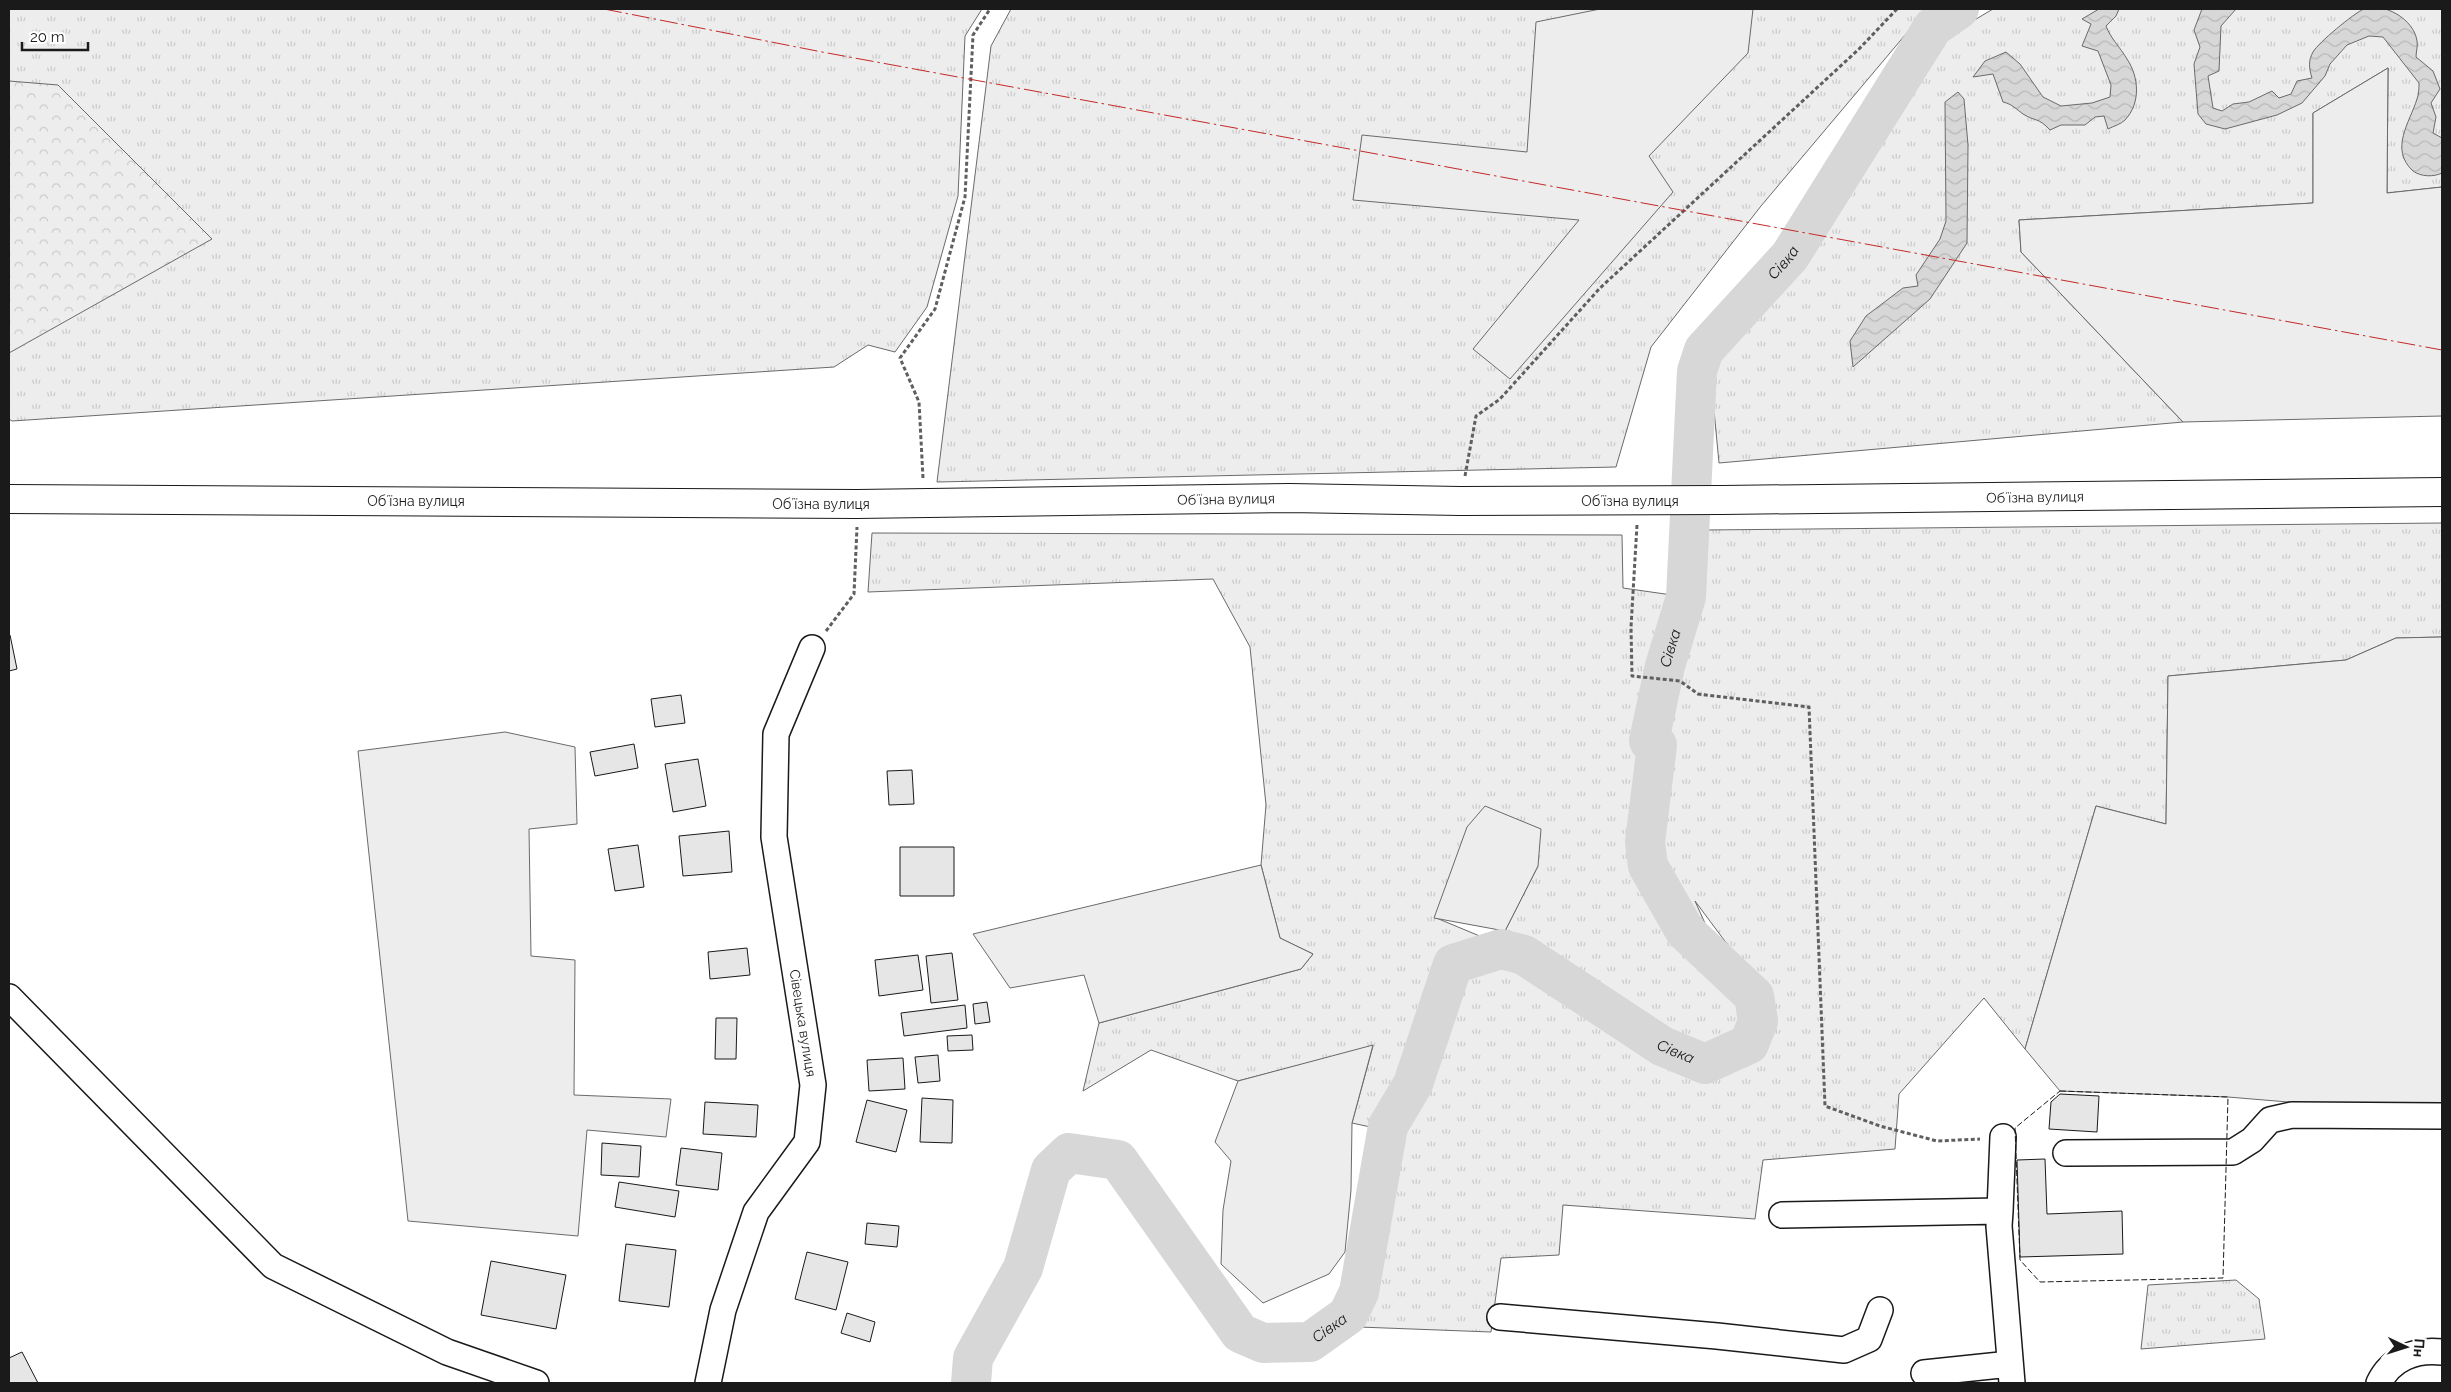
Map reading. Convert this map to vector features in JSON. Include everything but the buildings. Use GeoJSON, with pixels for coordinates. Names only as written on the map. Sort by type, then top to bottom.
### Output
{"type":"FeatureCollection","features":[{"type":"Feature","properties":{"kind":"main road","name":"Обʼїзна вулиця"},"geometry":{"type":"LineString","coordinates":[[9,499],[925,504],[1290,498],[1460,501],[1639,501],[2442,492]]}},
{"type":"Feature","properties":{"kind":"street","name":"Сівецька вулиця"},"geometry":{"type":"LineString","coordinates":[[708,1383],[723,1310],[756,1212],[807,1142],[813,1085],[774,837],[776,734],[812,648]]}},
{"type":"Feature","properties":{"kind":"street"},"geometry":{"type":"LineString","coordinates":[[9,997],[273,1266],[447,1352],[536,1383]]}},
{"type":"Feature","properties":{"kind":"street"},"geometry":{"type":"LineString","coordinates":[[2066,1153],[2233,1152],[2252,1140],[2270,1120],[2292,1116],[2442,1116]]}},
{"type":"Feature","properties":{"kind":"street"},"geometry":{"type":"LineString","coordinates":[[1924,1373],[2011,1374],[1999,1226],[2003,1137]]}},
{"type":"Feature","properties":{"kind":"street"},"geometry":{"type":"LineString","coordinates":[[1782,1216],[2000,1210]]}},
{"type":"Feature","properties":{"kind":"street"},"geometry":{"type":"LineString","coordinates":[[1500,1317],[1717,1336],[1844,1350],[1869,1339],[1880,1310]]}},
{"type":"Feature","properties":{"kind":"street"},"geometry":{"type":"LineString","coordinates":[[2379,1383],[2391,1366],[2402,1358],[2425,1351],[2442,1352]]}},
{"type":"Feature","properties":{"kind":"path"},"geometry":{"type":"LineString","coordinates":[[925,504],[918,402],[900,358],[935,310],[965,197],[973,35],[990,9]]}},
{"type":"Feature","properties":{"kind":"path"},"geometry":{"type":"LineString","coordinates":[[1460,501],[1476,416],[1500,399],[1600,288],[1859,49],[1897,9]]}},
{"type":"Feature","properties":{"kind":"path"},"geometry":{"type":"LineString","coordinates":[[1639,501],[1631,628],[1632,676],[1680,680],[1698,694],[1809,707],[1825,1106],[1880,1126],[1937,1141],[2003,1137]]}},
{"type":"Feature","properties":{"kind":"path"},"geometry":{"type":"LineString","coordinates":[[812,648],[854,594],[857,504]]}},
{"type":"Feature","properties":{"kind":"green space"},"geometry":{"type":"Polygon","coordinates":[[[9,9],[982,9],[965,36],[958,196],[927,307],[895,352],[868,345],[834,367],[12,421],[9,419],[9,9]]]}},
{"type":"Feature","properties":{"kind":"green space"},"geometry":{"type":"Polygon","coordinates":[[[1011,9],[1927,9],[1761,206],[1651,347],[1616,467],[937,482],[991,46],[1011,9]]]}},
{"type":"Feature","properties":{"kind":"green space"},"geometry":{"type":"Polygon","coordinates":[[[1993,9],[2442,9],[2442,187],[2387,193],[2388,68],[2313,113],[2313,203],[2019,220],[2021,252],[2183,422],[1719,463],[1711,379],[1720,360],[1802,268],[1939,41],[1993,9]]]}},
{"type":"Feature","properties":{"kind":"green space"},"geometry":{"type":"Polygon","coordinates":[[[9,81],[58,85],[212,239],[9,353],[9,81]]]}},
{"type":"Feature","properties":{"kind":"green space"},"geometry":{"type":"Polygon","coordinates":[[[2442,523],[2442,637],[2396,638],[2346,660],[2168,676],[2166,824],[2096,806],[2025,1049],[1984,998],[1899,1094],[1895,1149],[1763,1160],[1755,1219],[1563,1205],[1559,1255],[1501,1258],[1491,1332],[1359,1327],[1397,1133],[1420,1090],[1460,973],[1505,964],[1697,1075],[1758,1056],[1762,991],[1695,901],[1739,999],[1739,1032],[1706,1051],[1505,931],[1538,866],[1434,917],[1482,937],[1451,955],[1403,1082],[1375,1128],[1352,1123],[1373,1046],[1238,1081],[1151,1050],[1083,1091],[1099,1023],[1301,969],[1313,954],[1280,938],[1261,865],[1266,805],[1250,647],[1213,579],[868,592],[872,533],[1622,535],[1623,588],[1672,595],[1648,696],[1669,702],[1697,602],[1704,530],[2442,523]]]}},
{"type":"Feature","properties":{"kind":"green space"},"geometry":{"type":"Polygon","coordinates":[[[2236,1280],[2259,1299],[2265,1339],[2141,1349],[2148,1285],[2236,1280]]]}},
{"type":"Feature","properties":{"kind":"shaded area"},"geometry":{"type":"Polygon","coordinates":[[[1600,9],[1753,9],[1748,53],[1649,156],[1673,192],[1510,379],[1473,349],[1579,220],[1353,200],[1362,135],[1527,152],[1536,22],[1600,9]]]}},
{"type":"Feature","properties":{"kind":"shaded area"},"geometry":{"type":"Polygon","coordinates":[[[2388,68],[2387,193],[2442,187],[2442,416],[2183,422],[2021,252],[2019,220],[2313,203],[2313,113],[2388,68]]]}},
{"type":"Feature","properties":{"kind":"shaded area"},"geometry":{"type":"Polygon","coordinates":[[[2442,637],[2442,1108],[2060,1091],[2025,1049],[2096,806],[2166,824],[2168,676],[2346,660],[2396,638],[2442,637]]]}},
{"type":"Feature","properties":{"kind":"shaded area"},"geometry":{"type":"Polygon","coordinates":[[[505,732],[575,747],[577,824],[529,829],[531,956],[575,960],[574,1095],[671,1099],[666,1137],[587,1130],[578,1236],[408,1221],[358,751],[505,732]]]}},
{"type":"Feature","properties":{"kind":"shaded area"},"geometry":{"type":"Polygon","coordinates":[[[1485,806],[1541,829],[1538,866],[1505,931],[1434,918],[1467,827],[1485,806]]]}},
{"type":"Feature","properties":{"kind":"shaded area"},"geometry":{"type":"Polygon","coordinates":[[[1261,865],[1280,938],[1313,954],[1301,969],[1099,1023],[1084,975],[1010,988],[973,934],[1261,865]]]}},
{"type":"Feature","properties":{"kind":"shaded area"},"geometry":{"type":"Polygon","coordinates":[[[1373,1045],[1352,1123],[1351,1190],[1345,1252],[1329,1274],[1263,1303],[1221,1264],[1223,1210],[1231,1161],[1215,1142],[1238,1081],[1373,1045]]]}},
{"type":"Feature","properties":{"kind":"water"},"geometry":{"type":"Polygon","coordinates":[[[2380,8],[2397,14],[2404,19],[2415,33],[2417,43],[2416,57],[2433,71],[2440,89],[2431,103],[2436,117],[2433,133],[2442,138],[2442,173],[2431,176],[2420,174],[2413,171],[2406,163],[2402,145],[2403,135],[2418,97],[2419,83],[2383,37],[2369,36],[2347,45],[2330,64],[2325,76],[2302,103],[2277,115],[2225,129],[2206,124],[2198,114],[2194,64],[2200,47],[2194,30],[2202,9],[2236,9],[2221,26],[2219,71],[2208,76],[2213,108],[2222,111],[2233,104],[2249,102],[2272,91],[2279,98],[2291,94],[2297,81],[2312,78],[2310,62],[2311,55],[2316,48],[2353,16],[2364,9],[2380,8]]]}},
{"type":"Feature","properties":{"kind":"water"},"geometry":{"type":"Polygon","coordinates":[[[2099,9],[2119,9],[2116,16],[2106,26],[2131,66],[2136,82],[2134,106],[2125,120],[2119,124],[2108,129],[2104,116],[2095,117],[2085,125],[2061,125],[2050,130],[2040,121],[2023,114],[2011,105],[2003,102],[1993,74],[1973,77],[1985,61],[2006,52],[2020,64],[2043,97],[2061,106],[2092,103],[2110,97],[2111,85],[2098,51],[2082,46],[2091,24],[2082,19],[2099,9]]]}},
{"type":"Feature","properties":{"kind":"water"},"geometry":{"type":"Polygon","coordinates":[[[1958,92],[1964,99],[1968,145],[1967,243],[1930,299],[1853,367],[1850,341],[1866,316],[1903,288],[1918,286],[1916,275],[1940,239],[1946,221],[1945,102],[1958,92]]]}},
{"type":"Feature","properties":{"kind":"waterway","name":"Сівка"},"geometry":{"type":"LineString","coordinates":[[971,1383],[973,1358],[1023,1268],[1051,1170],[1069,1153],[1118,1160],[1240,1333],[1263,1343],[1310,1342],[1348,1315],[1359,1292],[1388,1126],[1413,1084],[1453,964],[1501,949],[1524,955],[1662,1046],[1705,1064],[1749,1044],[1758,1021],[1754,996],[1685,931],[1648,866],[1645,842],[1657,745],[1649,741],[1665,666],[1686,597],[1697,371],[1704,350],[1790,256],[1933,27],[1959,9]]}},
{"type":"Feature","properties":{"kind":"fence"},"geometry":{"type":"LineString","coordinates":[[2060,1091],[2228,1097],[2223,1278],[2040,1282],[2020,1260],[2015,1128],[2060,1091]]}},
{"type":"Feature","properties":{"kind":"power"},"geometry":{"type":"LineString","coordinates":[[604,9],[822,52],[2442,350]]}}]}
